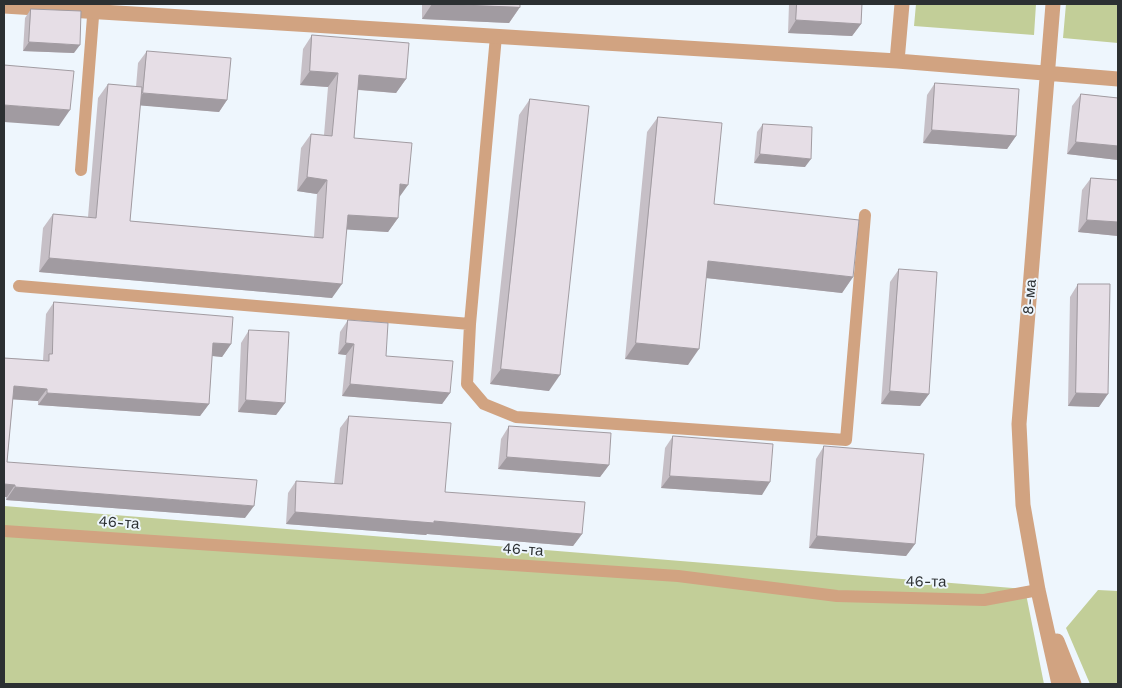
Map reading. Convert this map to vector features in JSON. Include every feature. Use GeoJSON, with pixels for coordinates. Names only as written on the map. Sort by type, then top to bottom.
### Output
{"type":"FeatureCollection","features":[{"type":"Feature","properties":{"kind":"street"},"geometry":{"type":"LineString","coordinates":[[897,60],[902,4]]}},
{"type":"Feature","properties":{"kind":"street","name":"8-ма"},"geometry":{"type":"LineString","coordinates":[[1053,4],[1019,424],[1023,505],[1038,590],[1059,684]]}},
{"type":"Feature","properties":{"kind":"street"},"geometry":{"type":"LineString","coordinates":[[4,6],[94,8],[496,36],[897,60],[1118,79]]}},
{"type":"Feature","properties":{"kind":"street","name":"8-ма"},"geometry":{"type":"LineString","coordinates":[[1038,590],[1074,684]]}},
{"type":"Feature","properties":{"kind":"lane"},"geometry":{"type":"LineString","coordinates":[[81,170],[83,74],[94,8]]}},
{"type":"Feature","properties":{"kind":"lane"},"geometry":{"type":"LineString","coordinates":[[496,36],[470,324],[467,384],[484,404],[516,417],[846,440],[865,215]]}},
{"type":"Feature","properties":{"kind":"lane"},"geometry":{"type":"LineString","coordinates":[[19,286],[470,324]]}},
{"type":"Feature","properties":{"kind":"lane","name":"46-та"},"geometry":{"type":"LineString","coordinates":[[4,531],[678,576],[837,596],[984,600],[1038,590]]}},
{"type":"Feature","properties":{"kind":"green space"},"geometry":{"type":"Polygon","coordinates":[[[916,4],[1036,4],[1034,35],[914,26],[916,4]]]}},
{"type":"Feature","properties":{"kind":"green space"},"geometry":{"type":"Polygon","coordinates":[[[1066,4],[1118,4],[1118,43],[1063,38],[1066,4]]]}},
{"type":"Feature","properties":{"kind":"green space"},"geometry":{"type":"Polygon","coordinates":[[[4,506],[1025,589],[1044,684],[4,684],[4,506]]]}},
{"type":"Feature","properties":{"kind":"green space"},"geometry":{"type":"Polygon","coordinates":[[[1098,590],[1118,591],[1118,684],[1090,684],[1066,628],[1098,590]]]}},
{"type":"Feature","properties":{"kind":"building"},"geometry":{"type":"Polygon","coordinates":[[[437,4],[520,4],[520,7],[437,4]]]}},
{"type":"Feature","properties":{"kind":"building"},"geometry":{"type":"Polygon","coordinates":[[[797,4],[862,4],[861,24],[796,20],[797,4]]]}},
{"type":"Feature","properties":{"kind":"building"},"geometry":{"type":"Polygon","coordinates":[[[31,9],[81,11],[80,45],[29,42],[31,9]]]}},
{"type":"Feature","properties":{"kind":"building"},"geometry":{"type":"Polygon","coordinates":[[[312,35],[409,43],[406,79],[359,75],[354,138],[412,143],[408,185],[400,184],[398,218],[348,215],[342,284],[49,258],[53,214],[96,218],[108,84],[142,87],[130,221],[323,238],[327,180],[307,177],[311,134],[332,136],[338,73],[310,71],[312,35]]]}},
{"type":"Feature","properties":{"kind":"building"},"geometry":{"type":"Polygon","coordinates":[[[147,51],[231,58],[227,100],[143,93],[147,51]]]}},
{"type":"Feature","properties":{"kind":"building"},"geometry":{"type":"Polygon","coordinates":[[[4,65],[74,71],[70,110],[4,105],[4,65]]]}},
{"type":"Feature","properties":{"kind":"building"},"geometry":{"type":"Polygon","coordinates":[[[935,83],[1019,89],[1016,136],[932,130],[935,83]]]}},
{"type":"Feature","properties":{"kind":"building"},"geometry":{"type":"Polygon","coordinates":[[[1081,94],[1118,98],[1118,146],[1076,142],[1081,94]]]}},
{"type":"Feature","properties":{"kind":"building"},"geometry":{"type":"Polygon","coordinates":[[[530,99],[589,106],[560,375],[501,369],[530,99]]]}},
{"type":"Feature","properties":{"kind":"building"},"geometry":{"type":"Polygon","coordinates":[[[658,117],[722,123],[714,204],[859,220],[853,277],[708,261],[699,349],[636,343],[658,117]]]}},
{"type":"Feature","properties":{"kind":"building"},"geometry":{"type":"Polygon","coordinates":[[[763,124],[812,127],[811,159],[760,154],[763,124]]]}},
{"type":"Feature","properties":{"kind":"building"},"geometry":{"type":"Polygon","coordinates":[[[1091,178],[1118,180],[1118,222],[1087,220],[1091,178]]]}},
{"type":"Feature","properties":{"kind":"building"},"geometry":{"type":"Polygon","coordinates":[[[899,269],[937,272],[929,394],[890,391],[899,269]]]}},
{"type":"Feature","properties":{"kind":"building"},"geometry":{"type":"Polygon","coordinates":[[[1078,284],[1110,284],[1108,394],[1076,393],[1078,284]]]}},
{"type":"Feature","properties":{"kind":"building"},"geometry":{"type":"Polygon","coordinates":[[[54,302],[233,317],[231,344],[213,343],[209,404],[47,393],[47,389],[14,386],[7,462],[257,480],[254,506],[15,487],[15,485],[4,484],[4,358],[49,361],[49,354],[52,354],[54,302]]]}},
{"type":"Feature","properties":{"kind":"building"},"geometry":{"type":"Polygon","coordinates":[[[348,320],[388,323],[386,356],[453,361],[450,393],[350,384],[354,344],[346,343],[348,320]]]}},
{"type":"Feature","properties":{"kind":"building"},"geometry":{"type":"Polygon","coordinates":[[[249,330],[289,332],[285,403],[246,400],[249,330]]]}},
{"type":"Feature","properties":{"kind":"building"},"geometry":{"type":"Polygon","coordinates":[[[349,416],[451,423],[445,492],[585,502],[582,534],[434,521],[434,523],[295,512],[296,481],[342,484],[349,416]]]}},
{"type":"Feature","properties":{"kind":"building"},"geometry":{"type":"Polygon","coordinates":[[[509,426],[611,433],[609,465],[507,457],[509,426]]]}},
{"type":"Feature","properties":{"kind":"building"},"geometry":{"type":"Polygon","coordinates":[[[673,436],[773,444],[770,482],[670,476],[673,436]]]}},
{"type":"Feature","properties":{"kind":"building"},"geometry":{"type":"Polygon","coordinates":[[[824,446],[924,454],[915,544],[817,536],[824,446]]]}}]}
